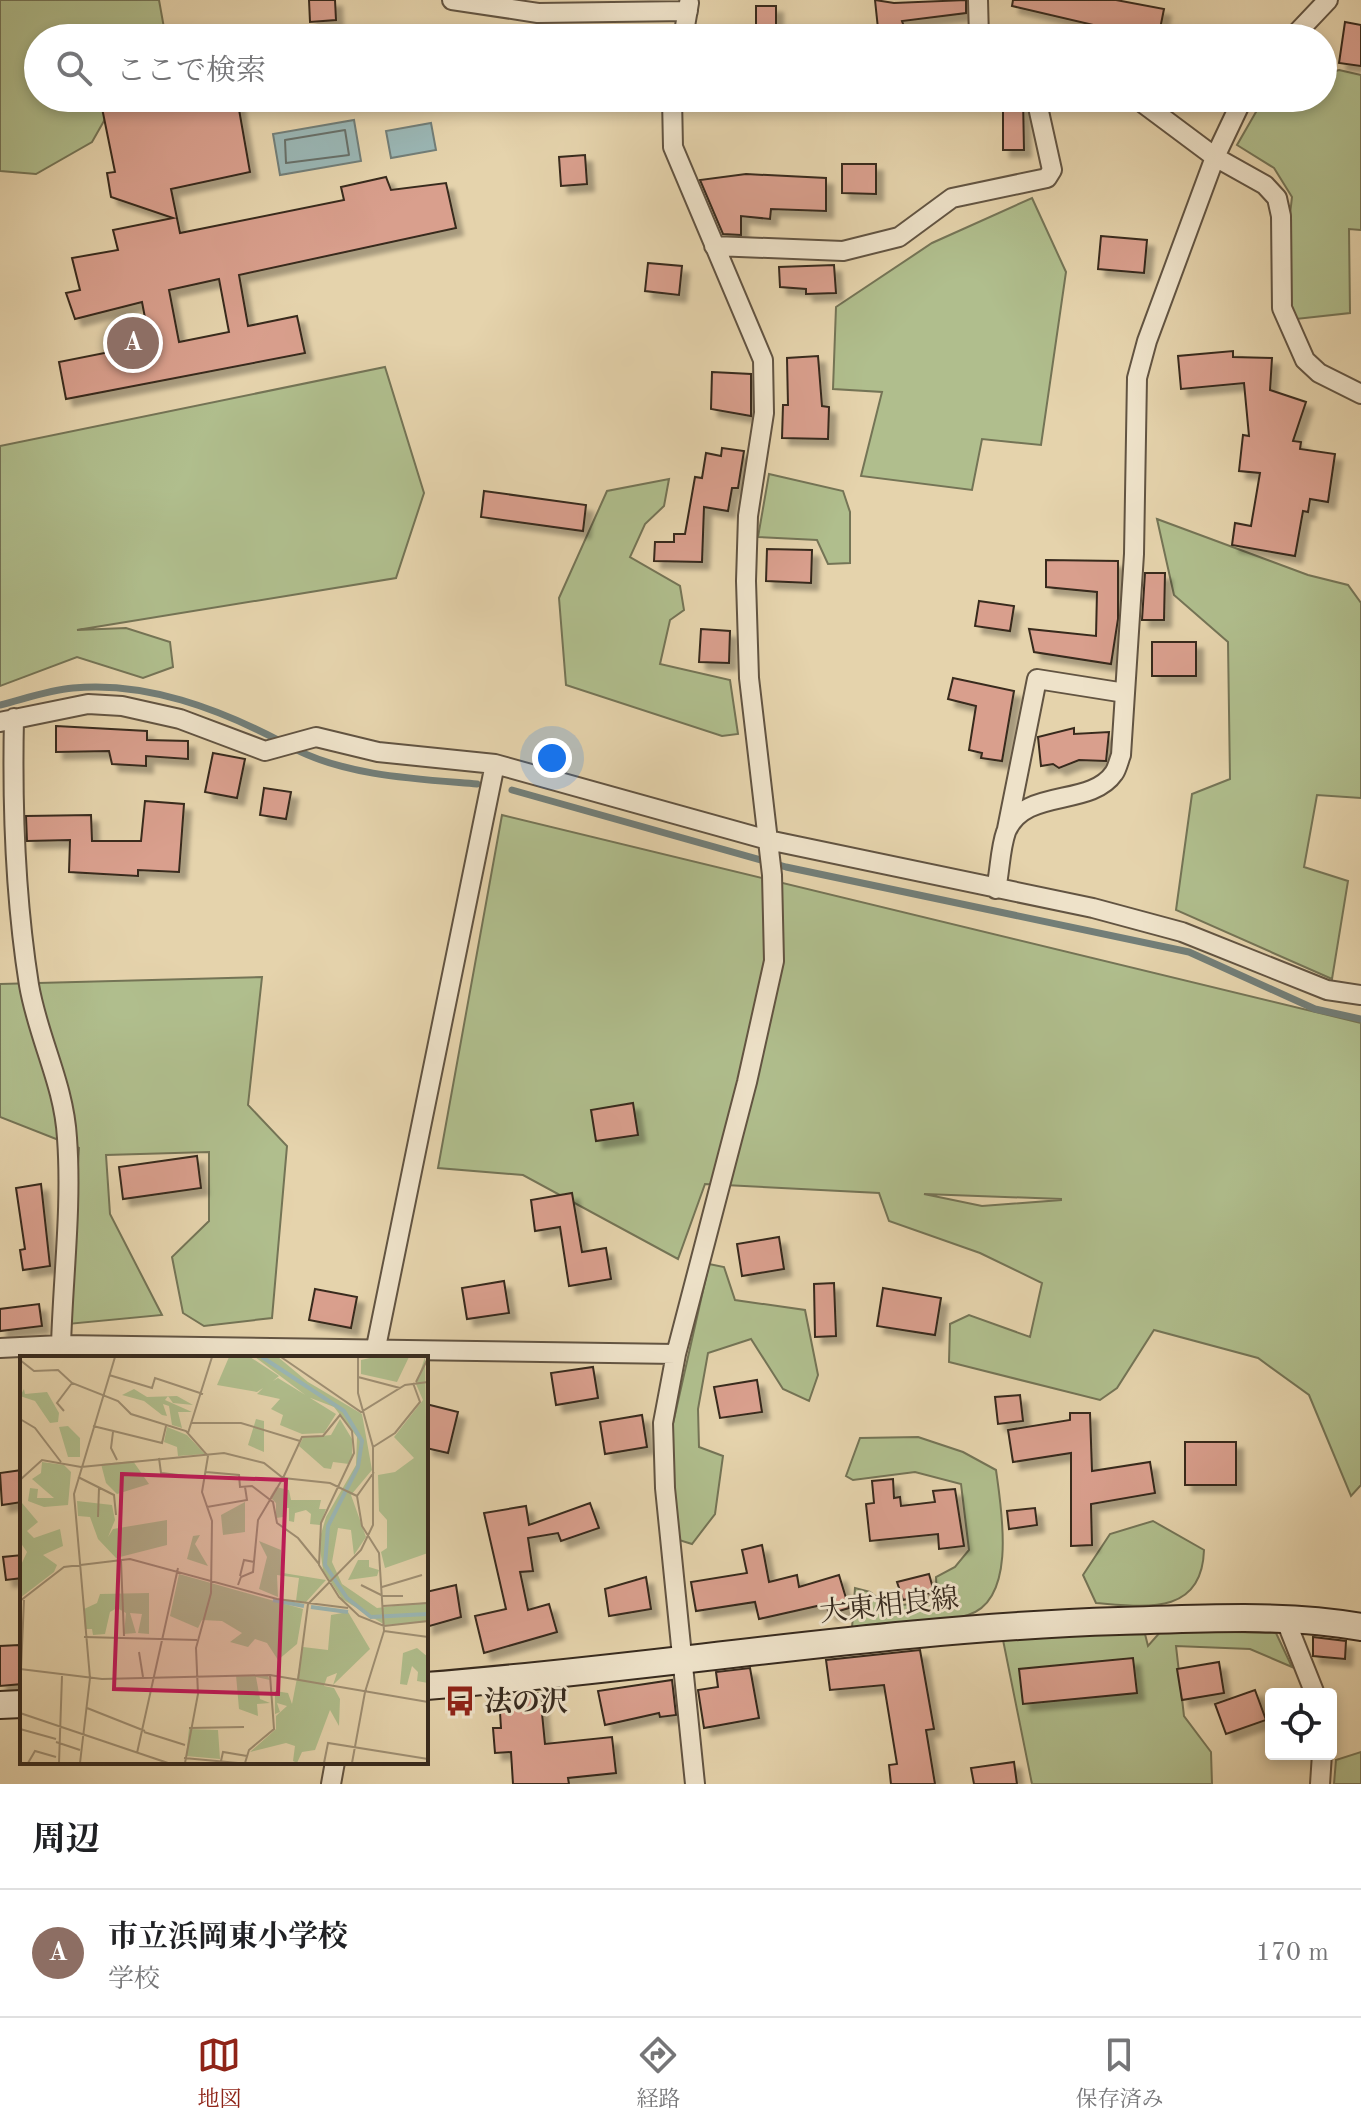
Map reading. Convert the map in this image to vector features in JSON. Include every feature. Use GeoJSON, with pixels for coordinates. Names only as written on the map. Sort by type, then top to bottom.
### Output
{"type":"FeatureCollection","features":[{"type":"Feature","properties":{"kind":"main road","name":"大東相良線"},"geometry":{"type":"LineString","coordinates":[[428,1686],[551,1676],[996,1625],[1200,1619],[1361,1627]]}},
{"type":"Feature","properties":{"kind":"main road"},"geometry":{"type":"LineString","coordinates":[[0,1705],[20,1704]]}},
{"type":"Feature","properties":{"kind":"street"},"geometry":{"type":"LineString","coordinates":[[452,0],[538,13],[689,6]]}},
{"type":"Feature","properties":{"kind":"street"},"geometry":{"type":"LineString","coordinates":[[978,0],[979,24]]}},
{"type":"Feature","properties":{"kind":"street"},"geometry":{"type":"LineString","coordinates":[[1305,24],[1328,0]]}},
{"type":"Feature","properties":{"kind":"street"},"geometry":{"type":"LineString","coordinates":[[672,112],[673,147],[763,360],[764,413],[748,516],[746,581],[751,708],[772,875],[774,961],[747,1082],[676,1354],[663,1423],[680,1660],[695,1784]]}},
{"type":"Feature","properties":{"kind":"street"},"geometry":{"type":"LineString","coordinates":[[714,246],[843,251],[899,237],[952,198],[1047,178],[1052,170],[1039,112]]}},
{"type":"Feature","properties":{"kind":"street"},"geometry":{"type":"LineString","coordinates":[[1155,112],[1215,157],[1265,185],[1277,198],[1281,216],[1282,308],[1305,360],[1319,373],[1361,394]]}},
{"type":"Feature","properties":{"kind":"street"},"geometry":{"type":"LineString","coordinates":[[1007,832],[1028,808],[1096,786],[1114,774],[1121,755],[1134,554],[1137,378],[1147,341],[1215,157],[1236,112]]}},
{"type":"Feature","properties":{"kind":"street"},"geometry":{"type":"LineString","coordinates":[[996,889],[1037,679],[1125,693]]}},
{"type":"Feature","properties":{"kind":"street"},"geometry":{"type":"LineString","coordinates":[[61,1345],[68,1139],[61,1091],[39,1028],[29,985],[12,812],[7,720],[88,704],[122,706],[180,719],[265,751],[316,737],[378,752],[495,764],[769,848],[996,889],[1182,932],[1327,990],[1361,995]]}},
{"type":"Feature","properties":{"kind":"street"},"geometry":{"type":"LineString","coordinates":[[374,1353],[495,764]]}},
{"type":"Feature","properties":{"kind":"street"},"geometry":{"type":"LineString","coordinates":[[0,1348],[61,1345],[374,1353],[676,1354]]}},
{"type":"Feature","properties":{"kind":"street"},"geometry":{"type":"LineString","coordinates":[[1286,1621],[1313,1688]]}},
{"type":"Feature","properties":{"kind":"street"},"geometry":{"type":"LineString","coordinates":[[1320,1784],[1322,1760]]}},
{"type":"Feature","properties":{"kind":"street"},"geometry":{"type":"LineString","coordinates":[[331,1784],[335,1764]]}},
{"type":"Feature","properties":{"kind":"green space"},"geometry":{"type":"Polygon","coordinates":[[[0,0],[159,0],[163,24],[24,24],[24,112],[109,112],[92,142],[36,174],[0,171],[0,0]]]}},
{"type":"Feature","properties":{"kind":"green space"},"geometry":{"type":"Polygon","coordinates":[[[1337,71],[1361,75],[1361,230],[1349,229],[1350,313],[1296,319],[1280,301],[1292,197],[1274,168],[1237,145],[1256,112],[1337,112],[1337,71]]]}},
{"type":"Feature","properties":{"kind":"green space"},"geometry":{"type":"Polygon","coordinates":[[[1032,198],[1066,272],[1041,445],[982,439],[972,490],[861,476],[882,392],[833,389],[836,307],[932,243],[1032,198]]]}},
{"type":"Feature","properties":{"kind":"green space"},"geometry":{"type":"Polygon","coordinates":[[[385,367],[424,493],[396,578],[77,630],[126,628],[170,642],[173,667],[143,678],[77,657],[0,686],[0,446],[385,367]]]}},
{"type":"Feature","properties":{"kind":"green space"},"geometry":{"type":"Polygon","coordinates":[[[769,474],[843,491],[850,512],[850,563],[828,564],[817,540],[758,537],[769,474]]]}},
{"type":"Feature","properties":{"kind":"green space"},"geometry":{"type":"Polygon","coordinates":[[[669,479],[664,506],[645,524],[630,557],[680,586],[684,610],[670,620],[660,664],[730,680],[738,734],[722,736],[566,685],[559,598],[607,491],[669,479]]]}},
{"type":"Feature","properties":{"kind":"green space"},"geometry":{"type":"Polygon","coordinates":[[[1157,519],[1308,575],[1348,585],[1361,603],[1361,798],[1317,795],[1304,867],[1348,881],[1332,979],[1176,910],[1192,794],[1230,779],[1228,642],[1174,595],[1157,519]]]}},
{"type":"Feature","properties":{"kind":"green space"},"geometry":{"type":"Polygon","coordinates":[[[502,815],[1361,1023],[1361,1485],[1351,1496],[1309,1395],[1258,1358],[1154,1330],[1117,1388],[1100,1400],[949,1362],[950,1324],[969,1315],[1030,1337],[1042,1283],[980,1253],[889,1221],[879,1193],[705,1184],[678,1259],[523,1175],[438,1168],[502,815]],[[924,1194],[982,1206],[1061,1199],[924,1194]]]}},
{"type":"Feature","properties":{"kind":"green space"},"geometry":{"type":"Polygon","coordinates":[[[262,977],[248,1105],[287,1146],[272,1318],[204,1326],[183,1313],[172,1257],[209,1221],[209,1152],[106,1155],[110,1214],[162,1315],[68,1324],[79,1148],[0,1117],[0,984],[262,977]]]}},
{"type":"Feature","properties":{"kind":"green space"},"geometry":{"type":"Polygon","coordinates":[[[709,1264],[724,1267],[735,1300],[805,1310],[818,1375],[809,1401],[783,1389],[751,1339],[708,1353],[698,1409],[699,1447],[723,1456],[715,1514],[692,1544],[679,1540],[670,1473],[672,1428],[709,1264]]]}},
{"type":"Feature","properties":{"kind":"green space"},"geometry":{"type":"Polygon","coordinates":[[[918,1437],[963,1452],[996,1470],[1003,1551],[994,1591],[984,1606],[968,1615],[926,1623],[852,1628],[855,1588],[870,1592],[888,1606],[937,1602],[936,1577],[955,1567],[969,1550],[961,1484],[915,1472],[853,1480],[846,1476],[860,1438],[918,1437]]]}},
{"type":"Feature","properties":{"kind":"green space"},"geometry":{"type":"Polygon","coordinates":[[[1153,1521],[1204,1550],[1201,1571],[1193,1587],[1182,1597],[1168,1603],[1133,1606],[1096,1603],[1083,1575],[1110,1534],[1153,1521]]]}},
{"type":"Feature","properties":{"kind":"green space"},"geometry":{"type":"Polygon","coordinates":[[[1162,1630],[1276,1633],[1292,1667],[1250,1649],[1176,1646],[1184,1716],[1211,1752],[1212,1784],[1032,1784],[1002,1635],[1145,1634],[1148,1646],[1162,1630]]]}},
{"type":"Feature","properties":{"kind":"green space"},"geometry":{"type":"Polygon","coordinates":[[[1361,1752],[1361,1784],[1334,1784],[1337,1760],[1361,1752]]]}},
{"type":"Feature","properties":{"kind":"water"},"geometry":{"type":"Polygon","coordinates":[[[354,120],[361,161],[280,175],[273,134],[354,120]]]}},
{"type":"Feature","properties":{"kind":"water"},"geometry":{"type":"Polygon","coordinates":[[[431,123],[436,150],[391,158],[386,131],[431,123]]]}},
{"type":"Feature","properties":{"kind":"building"},"geometry":{"type":"Polygon","coordinates":[[[309,0],[335,0],[336,20],[310,22],[309,0]]]}},
{"type":"Feature","properties":{"kind":"building"},"geometry":{"type":"Polygon","coordinates":[[[875,0],[894,3],[966,0],[966,13],[902,21],[903,24],[878,24],[875,0]]]}},
{"type":"Feature","properties":{"kind":"building"},"geometry":{"type":"Polygon","coordinates":[[[1013,0],[1116,0],[1164,9],[1161,24],[1089,24],[1012,6],[1013,0]]]}},
{"type":"Feature","properties":{"kind":"building"},"geometry":{"type":"Polygon","coordinates":[[[756,6],[776,6],[776,24],[756,24],[756,6]]]}},
{"type":"Feature","properties":{"kind":"building"},"geometry":{"type":"Polygon","coordinates":[[[1345,22],[1361,25],[1361,66],[1339,63],[1345,22]]]}},
{"type":"Feature","properties":{"kind":"building"},"geometry":{"type":"Polygon","coordinates":[[[103,112],[239,112],[250,172],[171,189],[180,233],[344,200],[341,187],[386,177],[391,190],[446,183],[456,228],[239,275],[248,326],[297,316],[305,353],[66,399],[59,362],[150,344],[142,302],[75,319],[66,293],[80,290],[72,258],[118,250],[113,230],[173,218],[111,197],[107,173],[115,172],[103,112]],[[219,279],[169,290],[179,342],[229,332],[219,279]]]}},
{"type":"Feature","properties":{"kind":"building"},"geometry":{"type":"Polygon","coordinates":[[[1003,112],[1023,112],[1024,150],[1003,150],[1003,112]]]}},
{"type":"Feature","properties":{"kind":"building"},"geometry":{"type":"Polygon","coordinates":[[[585,155],[587,184],[561,186],[559,157],[585,155]]]}},
{"type":"Feature","properties":{"kind":"building"},"geometry":{"type":"Polygon","coordinates":[[[842,164],[876,164],[876,194],[842,193],[842,164]]]}},
{"type":"Feature","properties":{"kind":"building"},"geometry":{"type":"Polygon","coordinates":[[[746,174],[826,178],[826,211],[771,209],[770,219],[741,216],[741,235],[723,234],[700,180],[746,174]]]}},
{"type":"Feature","properties":{"kind":"building"},"geometry":{"type":"Polygon","coordinates":[[[1101,236],[1147,240],[1144,273],[1098,269],[1101,236]]]}},
{"type":"Feature","properties":{"kind":"building"},"geometry":{"type":"Polygon","coordinates":[[[648,263],[682,266],[679,295],[645,291],[648,263]]]}},
{"type":"Feature","properties":{"kind":"building"},"geometry":{"type":"Polygon","coordinates":[[[834,265],[836,293],[806,294],[806,289],[780,287],[779,267],[834,265]]]}},
{"type":"Feature","properties":{"kind":"building"},"geometry":{"type":"Polygon","coordinates":[[[1233,351],[1233,357],[1272,358],[1270,390],[1306,402],[1293,441],[1301,442],[1300,449],[1335,454],[1328,502],[1310,499],[1308,512],[1303,511],[1295,556],[1232,545],[1235,523],[1251,526],[1260,473],[1239,471],[1243,435],[1249,436],[1244,383],[1181,389],[1178,356],[1233,351]]]}},
{"type":"Feature","properties":{"kind":"building"},"geometry":{"type":"Polygon","coordinates":[[[818,356],[822,406],[829,407],[828,439],[782,438],[783,405],[788,405],[787,358],[818,356]]]}},
{"type":"Feature","properties":{"kind":"building"},"geometry":{"type":"Polygon","coordinates":[[[712,372],[751,374],[751,416],[711,409],[712,372]]]}},
{"type":"Feature","properties":{"kind":"building"},"geometry":{"type":"Polygon","coordinates":[[[722,448],[744,451],[738,488],[732,488],[728,511],[704,507],[702,562],[654,561],[655,542],[674,542],[674,534],[685,534],[695,477],[702,478],[706,453],[721,456],[722,448]]]}},
{"type":"Feature","properties":{"kind":"building"},"geometry":{"type":"Polygon","coordinates":[[[484,491],[586,505],[583,531],[481,517],[484,491]]]}},
{"type":"Feature","properties":{"kind":"building"},"geometry":{"type":"Polygon","coordinates":[[[767,549],[812,550],[811,583],[766,581],[767,549]]]}},
{"type":"Feature","properties":{"kind":"building"},"geometry":{"type":"Polygon","coordinates":[[[1046,560],[1118,561],[1118,619],[1111,664],[1034,652],[1029,629],[1096,636],[1097,592],[1046,587],[1046,560]]]}},
{"type":"Feature","properties":{"kind":"building"},"geometry":{"type":"Polygon","coordinates":[[[1145,573],[1165,573],[1164,620],[1142,620],[1145,573]]]}},
{"type":"Feature","properties":{"kind":"building"},"geometry":{"type":"Polygon","coordinates":[[[979,601],[1014,606],[1010,631],[975,626],[979,601]]]}},
{"type":"Feature","properties":{"kind":"building"},"geometry":{"type":"Polygon","coordinates":[[[701,629],[730,631],[729,663],[699,662],[701,629]]]}},
{"type":"Feature","properties":{"kind":"building"},"geometry":{"type":"Polygon","coordinates":[[[1152,642],[1196,642],[1196,676],[1152,676],[1152,642]]]}},
{"type":"Feature","properties":{"kind":"building"},"geometry":{"type":"Polygon","coordinates":[[[953,678],[1014,691],[1002,761],[981,758],[982,753],[969,750],[976,706],[948,699],[953,678]]]}},
{"type":"Feature","properties":{"kind":"building"},"geometry":{"type":"Polygon","coordinates":[[[56,726],[147,731],[147,740],[188,741],[188,759],[146,756],[146,766],[112,764],[109,751],[56,752],[56,726]]]}},
{"type":"Feature","properties":{"kind":"building"},"geometry":{"type":"Polygon","coordinates":[[[1074,728],[1074,734],[1109,732],[1106,761],[1079,760],[1059,768],[1053,764],[1041,766],[1038,737],[1074,728]]]}},
{"type":"Feature","properties":{"kind":"building"},"geometry":{"type":"Polygon","coordinates":[[[213,753],[245,759],[237,798],[205,792],[213,753]]]}},
{"type":"Feature","properties":{"kind":"building"},"geometry":{"type":"Polygon","coordinates":[[[264,788],[291,792],[286,819],[260,815],[264,788]]]}},
{"type":"Feature","properties":{"kind":"building"},"geometry":{"type":"Polygon","coordinates":[[[145,801],[184,804],[179,872],[138,870],[138,876],[69,872],[70,840],[27,841],[26,816],[91,815],[92,841],[141,841],[145,801]]]}},
{"type":"Feature","properties":{"kind":"building"},"geometry":{"type":"Polygon","coordinates":[[[633,1103],[638,1135],[596,1141],[591,1110],[633,1103]]]}},
{"type":"Feature","properties":{"kind":"building"},"geometry":{"type":"Polygon","coordinates":[[[197,1156],[201,1188],[123,1199],[119,1167],[197,1156]]]}},
{"type":"Feature","properties":{"kind":"building"},"geometry":{"type":"Polygon","coordinates":[[[41,1184],[50,1266],[23,1270],[20,1250],[25,1249],[16,1188],[41,1184]]]}},
{"type":"Feature","properties":{"kind":"building"},"geometry":{"type":"Polygon","coordinates":[[[572,1193],[582,1252],[606,1248],[611,1279],[569,1286],[560,1227],[535,1231],[531,1200],[572,1193]]]}},
{"type":"Feature","properties":{"kind":"building"},"geometry":{"type":"Polygon","coordinates":[[[779,1237],[784,1269],[742,1276],[737,1244],[779,1237]]]}},
{"type":"Feature","properties":{"kind":"building"},"geometry":{"type":"Polygon","coordinates":[[[504,1281],[509,1313],[467,1319],[462,1288],[504,1281]]]}},
{"type":"Feature","properties":{"kind":"building"},"geometry":{"type":"Polygon","coordinates":[[[834,1283],[836,1336],[815,1337],[814,1284],[834,1283]]]}},
{"type":"Feature","properties":{"kind":"building"},"geometry":{"type":"Polygon","coordinates":[[[883,1288],[941,1298],[935,1335],[877,1326],[883,1288]]]}},
{"type":"Feature","properties":{"kind":"building"},"geometry":{"type":"Polygon","coordinates":[[[315,1289],[357,1297],[351,1328],[309,1320],[315,1289]]]}},
{"type":"Feature","properties":{"kind":"building"},"geometry":{"type":"Polygon","coordinates":[[[39,1304],[42,1326],[0,1331],[0,1309],[39,1304]]]}},
{"type":"Feature","properties":{"kind":"building"},"geometry":{"type":"Polygon","coordinates":[[[593,1367],[598,1398],[556,1405],[551,1373],[593,1367]]]}},
{"type":"Feature","properties":{"kind":"building"},"geometry":{"type":"Polygon","coordinates":[[[757,1380],[762,1412],[720,1418],[714,1387],[757,1380]]]}},
{"type":"Feature","properties":{"kind":"building"},"geometry":{"type":"Polygon","coordinates":[[[1020,1395],[1023,1421],[998,1424],[995,1397],[1020,1395]]]}},
{"type":"Feature","properties":{"kind":"building"},"geometry":{"type":"Polygon","coordinates":[[[428,1404],[458,1412],[448,1453],[428,1448],[428,1404]]]}},
{"type":"Feature","properties":{"kind":"building"},"geometry":{"type":"Polygon","coordinates":[[[1070,1413],[1090,1413],[1092,1471],[1150,1462],[1155,1493],[1091,1504],[1092,1545],[1071,1546],[1071,1453],[1013,1462],[1008,1430],[1070,1420],[1070,1413]]]}},
{"type":"Feature","properties":{"kind":"building"},"geometry":{"type":"Polygon","coordinates":[[[642,1415],[647,1447],[605,1454],[600,1422],[642,1415]]]}},
{"type":"Feature","properties":{"kind":"building"},"geometry":{"type":"Polygon","coordinates":[[[1185,1442],[1236,1442],[1236,1485],[1185,1485],[1185,1442]]]}},
{"type":"Feature","properties":{"kind":"building"},"geometry":{"type":"Polygon","coordinates":[[[20,1470],[20,1502],[2,1505],[0,1473],[20,1470]]]}},
{"type":"Feature","properties":{"kind":"building"},"geometry":{"type":"Polygon","coordinates":[[[893,1479],[894,1498],[900,1497],[901,1506],[935,1502],[933,1491],[955,1489],[964,1546],[939,1549],[938,1534],[870,1541],[866,1504],[874,1503],[872,1481],[893,1479]]]}},
{"type":"Feature","properties":{"kind":"building"},"geometry":{"type":"Polygon","coordinates":[[[590,1503],[599,1528],[561,1541],[558,1533],[528,1538],[533,1571],[520,1572],[528,1610],[549,1604],[557,1632],[484,1653],[475,1616],[506,1609],[484,1513],[526,1506],[529,1525],[590,1503]]]}},
{"type":"Feature","properties":{"kind":"building"},"geometry":{"type":"Polygon","coordinates":[[[1035,1508],[1037,1525],[1009,1529],[1007,1511],[1035,1508]]]}},
{"type":"Feature","properties":{"kind":"building"},"geometry":{"type":"Polygon","coordinates":[[[762,1545],[769,1582],[797,1575],[799,1587],[839,1575],[849,1608],[829,1614],[826,1604],[759,1619],[755,1602],[696,1611],[691,1582],[747,1573],[742,1550],[762,1545]]]}},
{"type":"Feature","properties":{"kind":"building"},"geometry":{"type":"Polygon","coordinates":[[[20,1555],[20,1578],[6,1580],[3,1557],[20,1555]]]}},
{"type":"Feature","properties":{"kind":"building"},"geometry":{"type":"Polygon","coordinates":[[[929,1574],[934,1592],[903,1600],[897,1582],[929,1574]]]}},
{"type":"Feature","properties":{"kind":"building"},"geometry":{"type":"Polygon","coordinates":[[[646,1577],[651,1609],[609,1616],[605,1589],[646,1577]]]}},
{"type":"Feature","properties":{"kind":"building"},"geometry":{"type":"Polygon","coordinates":[[[456,1585],[461,1617],[428,1626],[428,1592],[456,1585]]]}},
{"type":"Feature","properties":{"kind":"building"},"geometry":{"type":"Polygon","coordinates":[[[1313,1637],[1346,1641],[1345,1659],[1313,1656],[1313,1637]]]}},
{"type":"Feature","properties":{"kind":"building"},"geometry":{"type":"Polygon","coordinates":[[[19,1645],[20,1684],[0,1686],[0,1646],[19,1645]]]}},
{"type":"Feature","properties":{"kind":"building"},"geometry":{"type":"Polygon","coordinates":[[[920,1650],[934,1729],[926,1730],[935,1784],[891,1784],[889,1765],[897,1764],[884,1685],[830,1690],[826,1660],[920,1650]]]}},
{"type":"Feature","properties":{"kind":"building"},"geometry":{"type":"Polygon","coordinates":[[[1133,1658],[1137,1693],[1023,1704],[1019,1669],[1133,1658]]]}},
{"type":"Feature","properties":{"kind":"building"},"geometry":{"type":"Polygon","coordinates":[[[1219,1662],[1224,1693],[1182,1700],[1177,1669],[1219,1662]]]}},
{"type":"Feature","properties":{"kind":"building"},"geometry":{"type":"Polygon","coordinates":[[[750,1668],[759,1718],[704,1728],[698,1690],[718,1687],[716,1672],[750,1668]]]}},
{"type":"Feature","properties":{"kind":"building"},"geometry":{"type":"Polygon","coordinates":[[[672,1680],[676,1715],[660,1717],[659,1713],[605,1725],[598,1691],[672,1680]]]}},
{"type":"Feature","properties":{"kind":"building"},"geometry":{"type":"Polygon","coordinates":[[[1255,1690],[1265,1720],[1226,1734],[1215,1704],[1255,1690]]]}},
{"type":"Feature","properties":{"kind":"building"},"geometry":{"type":"Polygon","coordinates":[[[540,1693],[545,1744],[612,1737],[616,1773],[568,1778],[569,1784],[513,1784],[511,1752],[495,1753],[493,1728],[501,1728],[499,1697],[540,1693]]]}},
{"type":"Feature","properties":{"kind":"building"},"geometry":{"type":"Polygon","coordinates":[[[1014,1762],[1017,1784],[974,1784],[971,1768],[1014,1762]]]}},
{"type":"Feature","properties":{"kind":"waterway"},"geometry":{"type":"LineString","coordinates":[[0,705],[64,689],[128,689],[181,700],[233,719],[282,742]]}},
{"type":"Feature","properties":{"kind":"waterway"},"geometry":{"type":"LineString","coordinates":[[293,748],[336,765],[359,770],[406,778],[477,784]]}},
{"type":"Feature","properties":{"kind":"waterway"},"geometry":{"type":"LineString","coordinates":[[512,790],[786,867],[1189,952],[1315,1009],[1361,1019]]}},
{"type":"Feature","properties":{"kind":"place","name":"市立浜岡東小学校"},"geometry":{"type":"Point","coordinates":[133,343]}},
{"type":"Feature","properties":{"kind":"place","name":"法の沢"},"geometry":{"type":"Point","coordinates":[460,1701]}}]}
